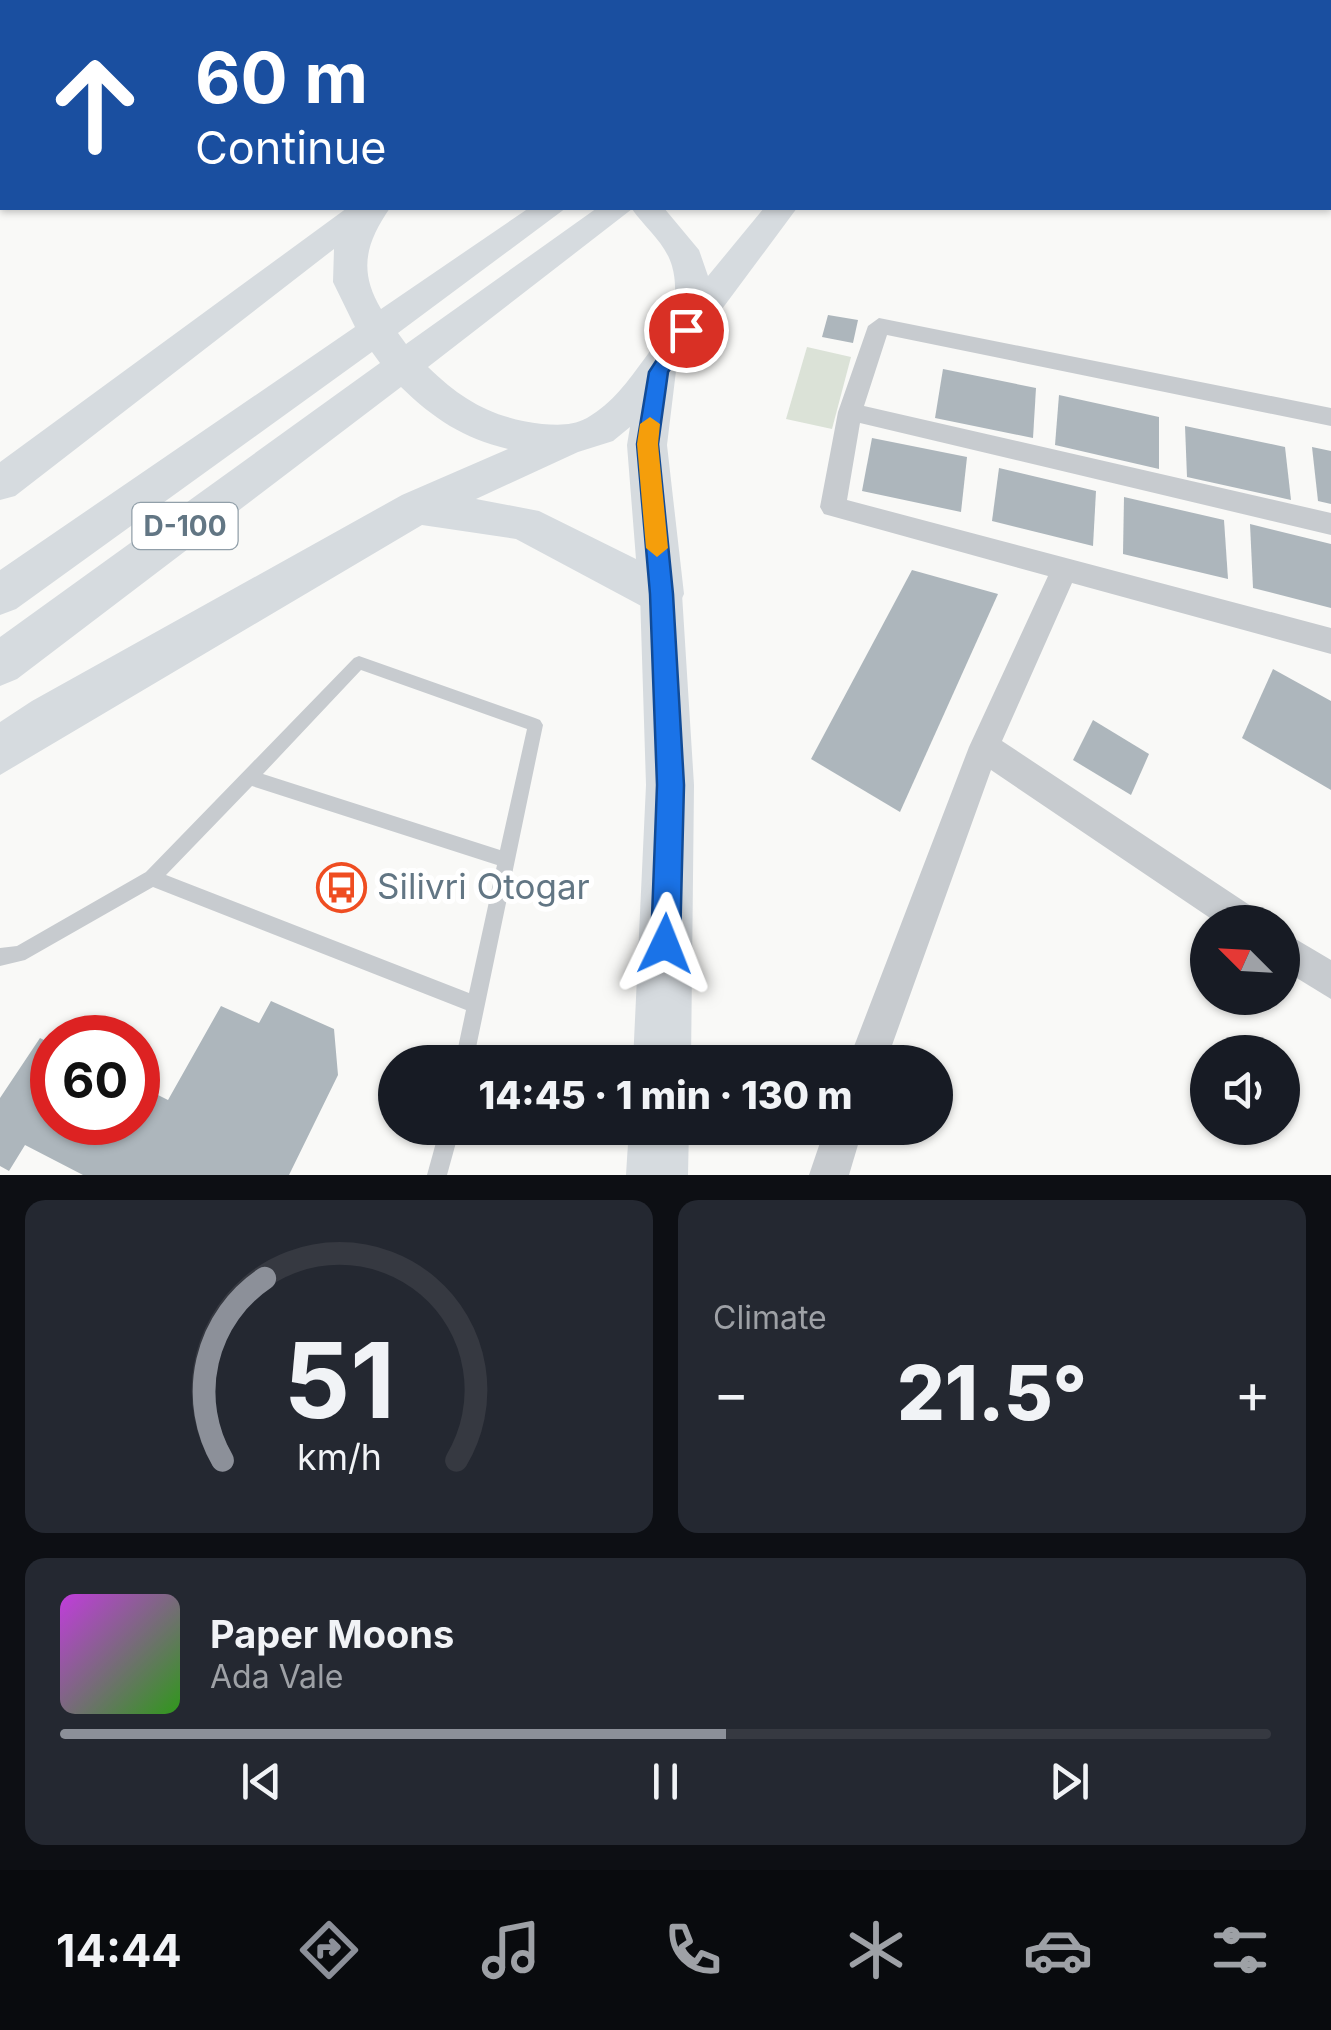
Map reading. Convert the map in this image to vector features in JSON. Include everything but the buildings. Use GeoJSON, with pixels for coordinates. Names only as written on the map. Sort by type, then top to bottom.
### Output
{"type":"FeatureCollection","features":[{"type":"Feature","properties":{"kind":"highway"},"geometry":{"type":"LineString","coordinates":[[0,484],[367,210]]}},
{"type":"Feature","properties":{"kind":"highway"},"geometry":{"type":"LineString","coordinates":[[369,210],[357,230],[348,265],[356,301],[431,397],[470,422],[520,436],[582,435],[621,472],[662,594]]}},
{"type":"Feature","properties":{"kind":"highway","name":"D-100"},"geometry":{"type":"LineString","coordinates":[[0,596],[547,210]]}},
{"type":"Feature","properties":{"kind":"highway","name":"D-100"},"geometry":{"type":"LineString","coordinates":[[0,664],[614,210]]}},
{"type":"Feature","properties":{"kind":"highway"},"geometry":{"type":"LineString","coordinates":[[649,210],[682,245],[695,284],[686,330]]}},
{"type":"Feature","properties":{"kind":"highway"},"geometry":{"type":"LineString","coordinates":[[0,751],[49,717],[417,507],[582,435],[632,405],[780,210]]}},
{"type":"Feature","properties":{"kind":"highway"},"geometry":{"type":"LineString","coordinates":[[658,372],[648,444],[662,594]]}},
{"type":"Feature","properties":{"kind":"highway"},"geometry":{"type":"LineString","coordinates":[[417,507],[524,523],[662,594]]}},
{"type":"Feature","properties":{"kind":"main road"},"geometry":{"type":"LineString","coordinates":[[662,594],[670,785],[662,1045]]}},
{"type":"Feature","properties":{"kind":"main road"},"geometry":{"type":"LineString","coordinates":[[657,1175],[658,1145]]}},
{"type":"Feature","properties":{"kind":"street"},"geometry":{"type":"LineString","coordinates":[[1331,417],[879,326],[850,412],[833,506],[1331,641]]}},
{"type":"Feature","properties":{"kind":"street"},"geometry":{"type":"LineString","coordinates":[[850,412],[1331,524]]}},
{"type":"Feature","properties":{"kind":"street"},"geometry":{"type":"LineString","coordinates":[[873,1045],[984,746],[1065,569]]}},
{"type":"Feature","properties":{"kind":"street"},"geometry":{"type":"LineString","coordinates":[[984,746],[1220,905]]}},
{"type":"Feature","properties":{"kind":"street"},"geometry":{"type":"LineString","coordinates":[[1300,960],[1331,981]]}},
{"type":"Feature","properties":{"kind":"street"},"geometry":{"type":"LineString","coordinates":[[828,1175],[838,1145]]}},
{"type":"Feature","properties":{"kind":"lane"},"geometry":{"type":"LineString","coordinates":[[0,957],[19,954],[152,878],[359,663],[534,725],[468,1045]]}},
{"type":"Feature","properties":{"kind":"lane"},"geometry":{"type":"LineString","coordinates":[[249,777],[506,860]]}},
{"type":"Feature","properties":{"kind":"lane"},"geometry":{"type":"LineString","coordinates":[[152,878],[476,1005]]}},
{"type":"Feature","properties":{"kind":"lane"},"geometry":{"type":"LineString","coordinates":[[437,1175],[445,1145]]}},
{"type":"Feature","properties":{"kind":"shaded area"},"geometry":{"type":"Polygon","coordinates":[[[807,347],[851,357],[832,429],[786,419],[807,347]]]}},
{"type":"Feature","properties":{"kind":"slow traffic"},"geometry":{"type":"LineString","coordinates":[[650,424],[648,444],[657,548]]}},
{"type":"Feature","properties":{"kind":"place","name":"Silivri Otogar"},"geometry":{"type":"Point","coordinates":[342,887]}},
{"type":"Feature","properties":{"kind":"route"},"geometry":{"type":"LineString","coordinates":[[665,944],[670,785],[662,594],[648,444],[658,372],[686,330]]}}]}
